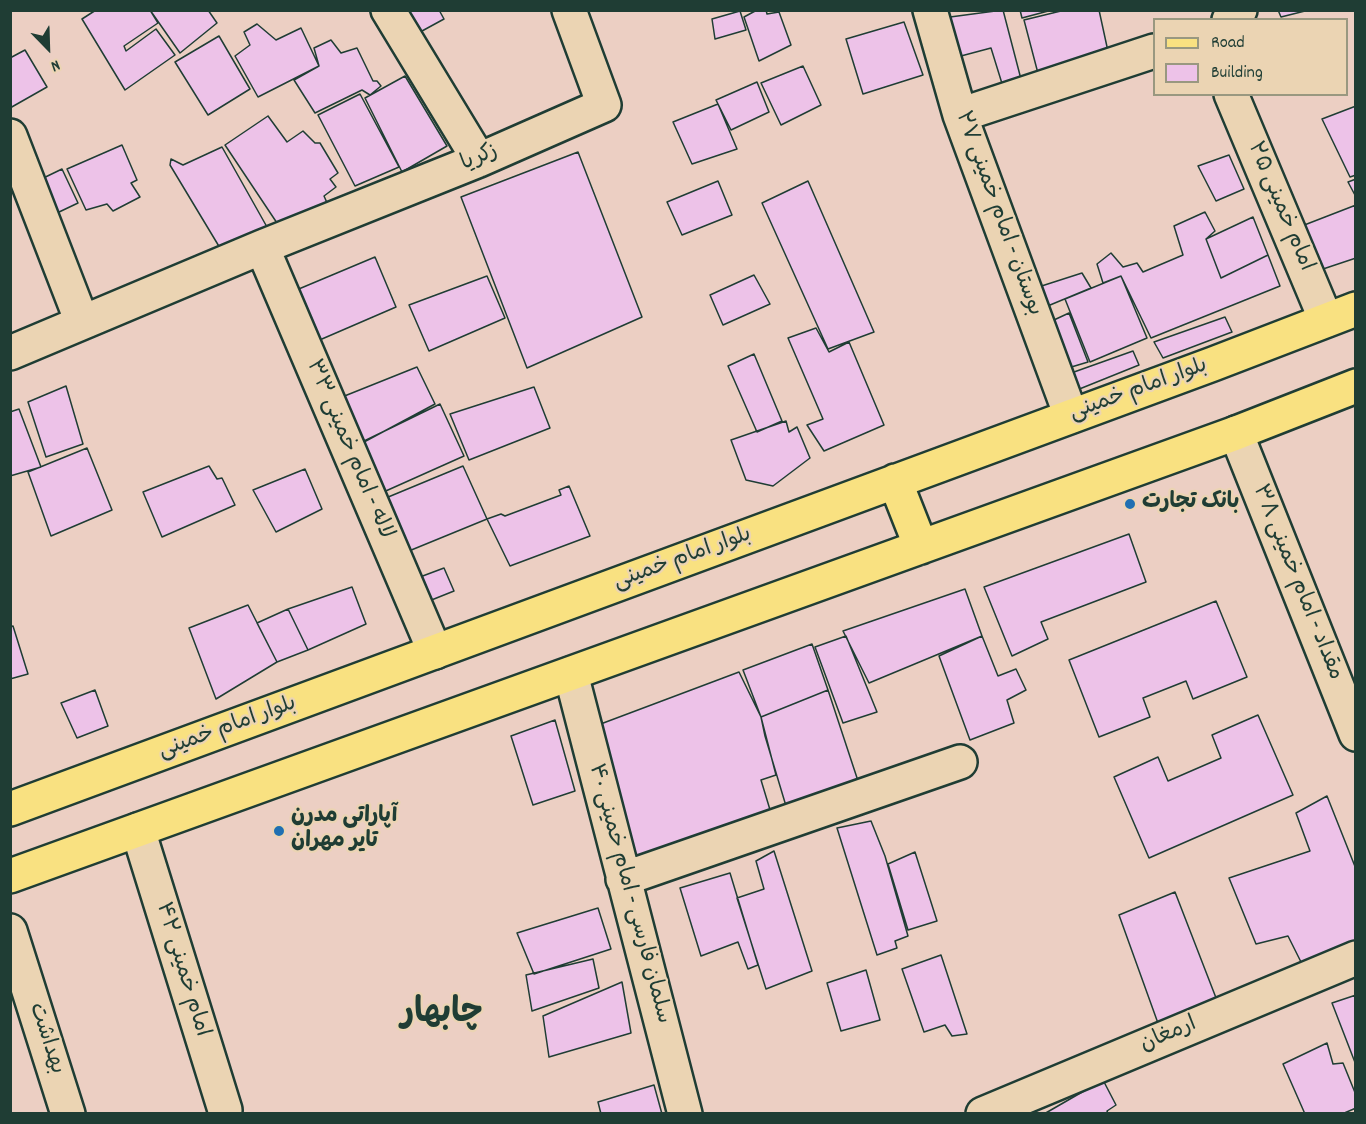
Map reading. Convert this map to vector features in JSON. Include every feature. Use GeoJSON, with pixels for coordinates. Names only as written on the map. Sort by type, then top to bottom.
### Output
{"type":"FeatureCollection","features":[{"type":"Feature","properties":{"kind":"main road","name":"بلوار امام خمینی"},"geometry":{"type":"LineString","coordinates":[[10,810],[1356,309]]}},
{"type":"Feature","properties":{"kind":"main road"},"geometry":{"type":"LineString","coordinates":[[10,876],[1236,433],[1356,386]]}},
{"type":"Feature","properties":{"kind":"main road"},"geometry":{"type":"LineString","coordinates":[[895,481],[921,547]]}},
{"type":"Feature","properties":{"kind":"street"},"geometry":{"type":"LineString","coordinates":[[388,10],[479,160]]}},
{"type":"Feature","properties":{"kind":"street","name":"زکریا"},"geometry":{"type":"LineString","coordinates":[[10,353],[262,247],[479,160],[604,105],[568,10]]}},
{"type":"Feature","properties":{"kind":"street","name":"بوستان - امام خمینی ۲۷"},"geometry":{"type":"LineString","coordinates":[[930,10],[960,115],[1071,416]]}},
{"type":"Feature","properties":{"kind":"street"},"geometry":{"type":"LineString","coordinates":[[960,115],[1153,52]]}},
{"type":"Feature","properties":{"kind":"street","name":"امام خمینی ۲۵"},"geometry":{"type":"LineString","coordinates":[[1232,96],[1326,320]]}},
{"type":"Feature","properties":{"kind":"street"},"geometry":{"type":"LineString","coordinates":[[10,136],[82,322]]}},
{"type":"Feature","properties":{"kind":"street","name":"لاله - امام خمینی ۳۳"},"geometry":{"type":"LineString","coordinates":[[262,247],[435,652]]}},
{"type":"Feature","properties":{"kind":"street","name":"مقداد - امام خمینی ۳۸"},"geometry":{"type":"LineString","coordinates":[[1236,433],[1356,734]]}},
{"type":"Feature","properties":{"kind":"street","name":"سلمان فارسی - امام خمینی ۴۰"},"geometry":{"type":"LineString","coordinates":[[571,674],[685,1113]]}},
{"type":"Feature","properties":{"kind":"street"},"geometry":{"type":"LineString","coordinates":[[624,879],[960,762]]}},
{"type":"Feature","properties":{"kind":"street","name":"امام خمینی ۴۲"},"geometry":{"type":"LineString","coordinates":[[138,830],[225,1110]]}},
{"type":"Feature","properties":{"kind":"street","name":"بهداشت"},"geometry":{"type":"LineString","coordinates":[[10,931],[68,1113]]}},
{"type":"Feature","properties":{"kind":"street","name":"ارمغان"},"geometry":{"type":"LineString","coordinates":[[983,1113],[1356,958]]}},
{"type":"Feature","properties":{"kind":"building"},"geometry":{"type":"Polygon","coordinates":[[[96,10],[150,10],[158,23],[124,46],[126,51],[156,29],[175,55],[125,90],[82,19],[96,10]]]}},
{"type":"Feature","properties":{"kind":"building"},"geometry":{"type":"Polygon","coordinates":[[[150,10],[208,10],[217,23],[180,53],[150,10]]]}},
{"type":"Feature","properties":{"kind":"building"},"geometry":{"type":"Polygon","coordinates":[[[394,10],[439,10],[444,19],[411,37],[394,10]]]}},
{"type":"Feature","properties":{"kind":"building"},"geometry":{"type":"Polygon","coordinates":[[[757,10],[766,10],[767,14],[779,12],[791,45],[759,61],[744,17],[757,10]]]}},
{"type":"Feature","properties":{"kind":"building"},"geometry":{"type":"Polygon","coordinates":[[[1003,10],[1022,83],[1004,90],[991,48],[946,60],[935,19],[1003,10]]]}},
{"type":"Feature","properties":{"kind":"building"},"geometry":{"type":"Polygon","coordinates":[[[1020,10],[1052,10],[1022,18],[1020,10]]]}},
{"type":"Feature","properties":{"kind":"building"},"geometry":{"type":"Polygon","coordinates":[[[1065,10],[1099,10],[1109,56],[1040,81],[1024,20],[1065,10]]]}},
{"type":"Feature","properties":{"kind":"building"},"geometry":{"type":"Polygon","coordinates":[[[1278,10],[1309,10],[1281,17],[1278,10]]]}},
{"type":"Feature","properties":{"kind":"building"},"geometry":{"type":"Polygon","coordinates":[[[740,11],[746,30],[715,39],[712,19],[740,11]]]}},
{"type":"Feature","properties":{"kind":"building"},"geometry":{"type":"Polygon","coordinates":[[[904,22],[923,75],[863,94],[846,39],[904,22]]]}},
{"type":"Feature","properties":{"kind":"building"},"geometry":{"type":"Polygon","coordinates":[[[257,24],[276,40],[301,28],[319,66],[258,97],[235,56],[250,45],[244,32],[257,24]]]}},
{"type":"Feature","properties":{"kind":"building"},"geometry":{"type":"Polygon","coordinates":[[[219,36],[250,89],[208,115],[175,62],[219,36]]]}},
{"type":"Feature","properties":{"kind":"building"},"geometry":{"type":"Polygon","coordinates":[[[331,40],[341,53],[357,48],[373,81],[377,81],[381,86],[370,95],[362,90],[315,113],[294,80],[319,66],[314,48],[331,40]]]}},
{"type":"Feature","properties":{"kind":"building"},"geometry":{"type":"Polygon","coordinates":[[[25,50],[47,87],[10,108],[10,58],[25,50]]]}},
{"type":"Feature","properties":{"kind":"building"},"geometry":{"type":"Polygon","coordinates":[[[803,66],[821,105],[781,125],[761,83],[803,66]]]}},
{"type":"Feature","properties":{"kind":"building"},"geometry":{"type":"Polygon","coordinates":[[[405,76],[447,146],[402,172],[365,98],[405,76]]]}},
{"type":"Feature","properties":{"kind":"building"},"geometry":{"type":"Polygon","coordinates":[[[757,82],[769,112],[731,130],[716,100],[757,82]]]}},
{"type":"Feature","properties":{"kind":"building"},"geometry":{"type":"Polygon","coordinates":[[[360,94],[399,167],[355,186],[318,115],[360,94]]]}},
{"type":"Feature","properties":{"kind":"building"},"geometry":{"type":"Polygon","coordinates":[[[718,104],[737,149],[692,164],[673,122],[718,104]]]}},
{"type":"Feature","properties":{"kind":"building"},"geometry":{"type":"Polygon","coordinates":[[[1356,106],[1356,175],[1350,177],[1322,119],[1356,106]]]}},
{"type":"Feature","properties":{"kind":"building"},"geometry":{"type":"Polygon","coordinates":[[[268,116],[287,142],[303,131],[315,143],[320,143],[338,173],[330,179],[336,187],[324,196],[328,205],[279,226],[225,145],[268,116]]]}},
{"type":"Feature","properties":{"kind":"building"},"geometry":{"type":"Polygon","coordinates":[[[122,145],[137,180],[131,183],[140,197],[113,211],[107,204],[86,210],[67,169],[122,145]]]}},
{"type":"Feature","properties":{"kind":"building"},"geometry":{"type":"Polygon","coordinates":[[[222,147],[267,227],[220,248],[170,165],[171,159],[183,165],[222,147]]]}},
{"type":"Feature","properties":{"kind":"building"},"geometry":{"type":"Polygon","coordinates":[[[578,152],[642,317],[527,368],[461,197],[578,152]]]}},
{"type":"Feature","properties":{"kind":"building"},"geometry":{"type":"Polygon","coordinates":[[[1229,155],[1244,189],[1216,201],[1198,166],[1229,155]]]}},
{"type":"Feature","properties":{"kind":"building"},"geometry":{"type":"Polygon","coordinates":[[[62,169],[78,203],[57,213],[29,185],[62,169]]]}},
{"type":"Feature","properties":{"kind":"building"},"geometry":{"type":"Polygon","coordinates":[[[1356,179],[1356,197],[1348,182],[1356,179]]]}},
{"type":"Feature","properties":{"kind":"building"},"geometry":{"type":"Polygon","coordinates":[[[718,181],[732,215],[682,235],[667,202],[718,181]]]}},
{"type":"Feature","properties":{"kind":"building"},"geometry":{"type":"Polygon","coordinates":[[[808,181],[874,332],[828,349],[762,203],[808,181]]]}},
{"type":"Feature","properties":{"kind":"building"},"geometry":{"type":"Polygon","coordinates":[[[1356,205],[1356,258],[1311,273],[1294,229],[1356,205]]]}},
{"type":"Feature","properties":{"kind":"building"},"geometry":{"type":"Polygon","coordinates":[[[1205,212],[1215,231],[1206,239],[1221,278],[1268,255],[1280,286],[1151,338],[1121,276],[1103,283],[1097,264],[1111,253],[1123,267],[1137,263],[1143,272],[1183,255],[1174,226],[1205,212]]]}},
{"type":"Feature","properties":{"kind":"building"},"geometry":{"type":"Polygon","coordinates":[[[1253,217],[1268,255],[1221,278],[1206,239],[1253,217]]]}},
{"type":"Feature","properties":{"kind":"building"},"geometry":{"type":"Polygon","coordinates":[[[375,257],[396,307],[315,342],[294,291],[375,257]]]}},
{"type":"Feature","properties":{"kind":"building"},"geometry":{"type":"Polygon","coordinates":[[[1082,273],[1091,288],[1038,310],[1026,291],[1082,273]]]}},
{"type":"Feature","properties":{"kind":"building"},"geometry":{"type":"Polygon","coordinates":[[[754,275],[770,304],[723,325],[710,295],[754,275]]]}},
{"type":"Feature","properties":{"kind":"building"},"geometry":{"type":"Polygon","coordinates":[[[487,276],[505,318],[429,351],[409,305],[487,276]]]}},
{"type":"Feature","properties":{"kind":"building"},"geometry":{"type":"Polygon","coordinates":[[[1121,276],[1147,338],[1090,362],[1065,299],[1121,276]]]}},
{"type":"Feature","properties":{"kind":"building"},"geometry":{"type":"Polygon","coordinates":[[[1069,313],[1088,362],[1058,371],[1041,326],[1069,313]]]}},
{"type":"Feature","properties":{"kind":"building"},"geometry":{"type":"Polygon","coordinates":[[[1225,317],[1232,332],[1163,358],[1154,342],[1225,317]]]}},
{"type":"Feature","properties":{"kind":"building"},"geometry":{"type":"Polygon","coordinates":[[[816,328],[829,352],[849,342],[884,425],[824,451],[807,425],[823,419],[788,338],[816,328]]]}},
{"type":"Feature","properties":{"kind":"building"},"geometry":{"type":"Polygon","coordinates":[[[1133,351],[1139,365],[1067,394],[1060,377],[1133,351]]]}},
{"type":"Feature","properties":{"kind":"building"},"geometry":{"type":"Polygon","coordinates":[[[754,354],[782,421],[757,432],[728,366],[754,354]]]}},
{"type":"Feature","properties":{"kind":"building"},"geometry":{"type":"Polygon","coordinates":[[[417,367],[435,404],[364,442],[342,397],[417,367]]]}},
{"type":"Feature","properties":{"kind":"building"},"geometry":{"type":"Polygon","coordinates":[[[66,386],[83,444],[46,457],[28,402],[66,386]]]}},
{"type":"Feature","properties":{"kind":"building"},"geometry":{"type":"Polygon","coordinates":[[[534,387],[550,428],[469,460],[450,414],[534,387]]]}},
{"type":"Feature","properties":{"kind":"building"},"geometry":{"type":"Polygon","coordinates":[[[440,404],[464,456],[379,494],[360,443],[440,404]]]}},
{"type":"Feature","properties":{"kind":"building"},"geometry":{"type":"Polygon","coordinates":[[[19,409],[41,467],[10,476],[10,412],[19,409]]]}},
{"type":"Feature","properties":{"kind":"building"},"geometry":{"type":"Polygon","coordinates":[[[786,421],[789,432],[797,427],[810,458],[773,486],[746,480],[731,440],[786,421]]]}},
{"type":"Feature","properties":{"kind":"building"},"geometry":{"type":"Polygon","coordinates":[[[87,448],[112,510],[51,536],[28,472],[87,448]]]}},
{"type":"Feature","properties":{"kind":"building"},"geometry":{"type":"Polygon","coordinates":[[[209,466],[217,479],[222,478],[235,505],[162,537],[143,492],[209,466]]]}},
{"type":"Feature","properties":{"kind":"building"},"geometry":{"type":"Polygon","coordinates":[[[463,466],[487,519],[404,553],[381,500],[463,466]]]}},
{"type":"Feature","properties":{"kind":"building"},"geometry":{"type":"Polygon","coordinates":[[[305,469],[322,509],[276,532],[253,490],[305,469]]]}},
{"type":"Feature","properties":{"kind":"building"},"geometry":{"type":"Polygon","coordinates":[[[569,486],[590,536],[510,566],[487,519],[501,514],[505,516],[561,495],[559,490],[569,486]]]}},
{"type":"Feature","properties":{"kind":"building"},"geometry":{"type":"Polygon","coordinates":[[[1129,534],[1146,582],[1041,622],[1048,639],[1012,656],[984,587],[1129,534]]]}},
{"type":"Feature","properties":{"kind":"building"},"geometry":{"type":"Polygon","coordinates":[[[444,568],[454,591],[419,605],[412,580],[444,568]]]}},
{"type":"Feature","properties":{"kind":"building"},"geometry":{"type":"Polygon","coordinates":[[[352,587],[366,624],[308,650],[288,609],[352,587]]]}},
{"type":"Feature","properties":{"kind":"building"},"geometry":{"type":"Polygon","coordinates":[[[965,589],[982,636],[869,683],[843,631],[965,589]]]}},
{"type":"Feature","properties":{"kind":"building"},"geometry":{"type":"Polygon","coordinates":[[[1216,601],[1247,677],[1193,699],[1186,681],[1143,698],[1150,717],[1099,737],[1069,660],[1216,601]]]}},
{"type":"Feature","properties":{"kind":"building"},"geometry":{"type":"Polygon","coordinates":[[[248,605],[277,662],[216,699],[189,628],[248,605]]]}},
{"type":"Feature","properties":{"kind":"building"},"geometry":{"type":"Polygon","coordinates":[[[288,609],[308,650],[277,662],[257,623],[288,609]]]}},
{"type":"Feature","properties":{"kind":"building"},"geometry":{"type":"Polygon","coordinates":[[[13,626],[28,674],[10,679],[10,627],[13,626]]]}},
{"type":"Feature","properties":{"kind":"building"},"geometry":{"type":"Polygon","coordinates":[[[846,636],[877,712],[843,723],[815,647],[846,636]]]}},
{"type":"Feature","properties":{"kind":"building"},"geometry":{"type":"Polygon","coordinates":[[[982,636],[998,676],[1016,669],[1026,690],[1007,700],[1014,723],[970,740],[939,656],[982,636]]]}},
{"type":"Feature","properties":{"kind":"building"},"geometry":{"type":"Polygon","coordinates":[[[812,644],[828,690],[761,717],[743,670],[812,644]]]}},
{"type":"Feature","properties":{"kind":"building"},"geometry":{"type":"Polygon","coordinates":[[[739,672],[761,717],[776,775],[761,780],[774,823],[632,873],[590,728],[739,672]]]}},
{"type":"Feature","properties":{"kind":"building"},"geometry":{"type":"Polygon","coordinates":[[[95,690],[108,726],[77,738],[61,703],[95,690]]]}},
{"type":"Feature","properties":{"kind":"building"},"geometry":{"type":"Polygon","coordinates":[[[828,690],[861,790],[789,816],[761,717],[828,690]]]}},
{"type":"Feature","properties":{"kind":"building"},"geometry":{"type":"Polygon","coordinates":[[[1258,715],[1293,795],[1149,858],[1114,777],[1158,757],[1168,781],[1221,758],[1212,735],[1258,715]]]}},
{"type":"Feature","properties":{"kind":"building"},"geometry":{"type":"Polygon","coordinates":[[[555,720],[575,791],[533,805],[511,736],[555,720]]]}},
{"type":"Feature","properties":{"kind":"building"},"geometry":{"type":"Polygon","coordinates":[[[1327,796],[1356,869],[1356,947],[1303,966],[1288,936],[1256,944],[1229,878],[1310,851],[1296,813],[1327,796]]]}},
{"type":"Feature","properties":{"kind":"building"},"geometry":{"type":"Polygon","coordinates":[[[871,821],[885,856],[908,936],[895,941],[897,948],[877,955],[837,828],[871,821]]]}},
{"type":"Feature","properties":{"kind":"building"},"geometry":{"type":"Polygon","coordinates":[[[774,851],[812,971],[766,989],[737,898],[764,889],[756,861],[774,851]]]}},
{"type":"Feature","properties":{"kind":"building"},"geometry":{"type":"Polygon","coordinates":[[[915,852],[937,921],[908,930],[888,864],[915,852]]]}},
{"type":"Feature","properties":{"kind":"building"},"geometry":{"type":"Polygon","coordinates":[[[730,873],[758,965],[748,969],[738,942],[701,956],[680,888],[730,873]]]}},
{"type":"Feature","properties":{"kind":"building"},"geometry":{"type":"Polygon","coordinates":[[[1175,892],[1218,1003],[1159,1026],[1119,915],[1175,892]]]}},
{"type":"Feature","properties":{"kind":"building"},"geometry":{"type":"Polygon","coordinates":[[[598,908],[611,949],[534,974],[517,933],[598,908]]]}},
{"type":"Feature","properties":{"kind":"building"},"geometry":{"type":"Polygon","coordinates":[[[941,955],[967,1034],[952,1036],[945,1025],[924,1032],[902,969],[941,955]]]}},
{"type":"Feature","properties":{"kind":"building"},"geometry":{"type":"Polygon","coordinates":[[[593,959],[599,988],[532,1011],[526,975],[593,959]]]}},
{"type":"Feature","properties":{"kind":"building"},"geometry":{"type":"Polygon","coordinates":[[[866,970],[880,1020],[841,1031],[827,983],[866,970]]]}},
{"type":"Feature","properties":{"kind":"building"},"geometry":{"type":"Polygon","coordinates":[[[622,982],[631,1033],[549,1057],[543,1016],[622,982]]]}},
{"type":"Feature","properties":{"kind":"building"},"geometry":{"type":"Polygon","coordinates":[[[1356,995],[1356,1065],[1332,1003],[1356,995]]]}},
{"type":"Feature","properties":{"kind":"building"},"geometry":{"type":"Polygon","coordinates":[[[1327,1043],[1333,1064],[1343,1063],[1356,1095],[1356,1108],[1342,1114],[1305,1114],[1283,1064],[1327,1043]]]}},
{"type":"Feature","properties":{"kind":"building"},"geometry":{"type":"Polygon","coordinates":[[[1103,1080],[1116,1105],[1107,1111],[1108,1114],[1044,1114],[1103,1080]]]}},
{"type":"Feature","properties":{"kind":"building"},"geometry":{"type":"Polygon","coordinates":[[[654,1085],[662,1114],[601,1114],[598,1102],[654,1085]]]}},
{"type":"Feature","properties":{"kind":"place","name":"بانک تجارت"},"geometry":{"type":"Point","coordinates":[1130,504]}},
{"type":"Feature","properties":{"kind":"place","name":"آپاراتی مدرن تایر مهران"},"geometry":{"type":"Point","coordinates":[279,831]}},
{"type":"Feature","properties":{"kind":"district","name":"چابهار"},"geometry":{"type":"Point","coordinates":[442,1016]}}]}
